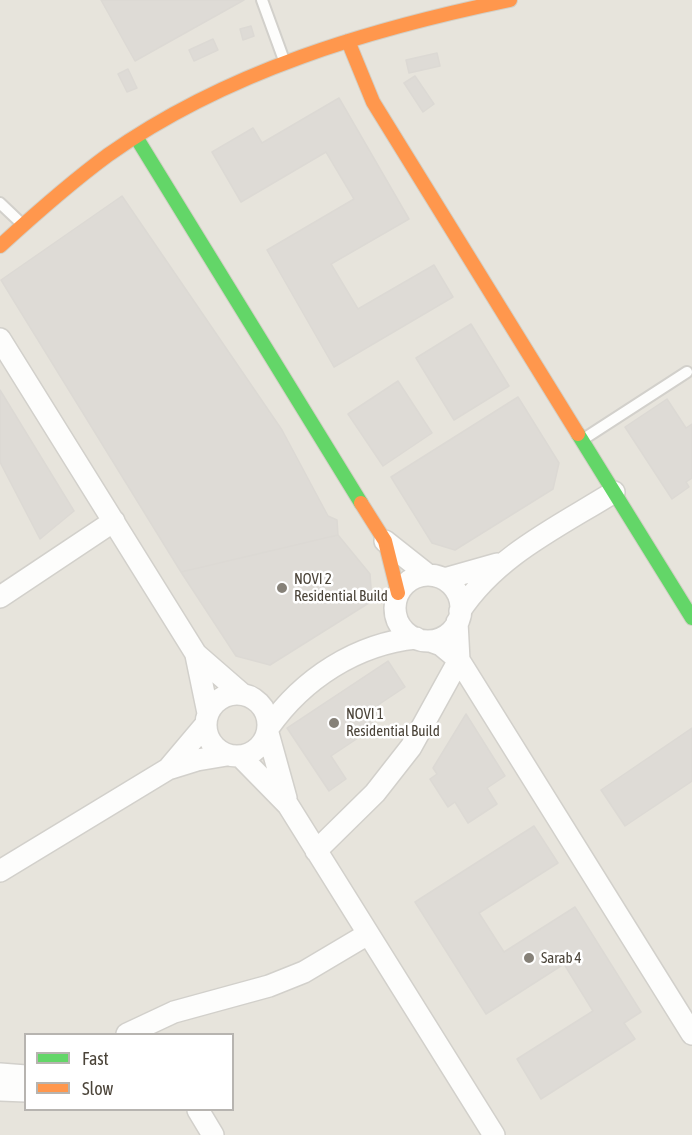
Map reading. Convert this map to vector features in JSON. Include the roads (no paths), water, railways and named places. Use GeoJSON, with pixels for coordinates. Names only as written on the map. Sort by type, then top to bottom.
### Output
{"type":"FeatureCollection","features":[{"type":"Feature","properties":{"kind":"street"},"geometry":{"type":"LineString","coordinates":[[0,246],[58,192],[136,137],[202,100],[285,64],[426,12],[510,0]]}},
{"type":"Feature","properties":{"kind":"street"},"geometry":{"type":"LineString","coordinates":[[348,41],[373,102],[692,618]]}},
{"type":"Feature","properties":{"kind":"street"},"geometry":{"type":"LineString","coordinates":[[136,137],[385,541],[397,598],[399,625],[423,640],[441,645],[459,660],[689,1022]]}},
{"type":"Feature","properties":{"kind":"street"},"geometry":{"type":"LineString","coordinates":[[0,339],[196,654],[267,714],[268,730],[288,805],[494,1135]]}},
{"type":"Feature","properties":{"kind":"street"},"geometry":{"type":"LineString","coordinates":[[0,871],[168,769],[197,760],[234,756],[258,749],[268,730],[301,688],[364,649],[441,638],[459,617],[479,585],[501,563],[614,492]]}},
{"type":"Feature","properties":{"kind":"street"},"geometry":{"type":"LineString","coordinates":[[0,597],[114,521]]}},
{"type":"Feature","properties":{"kind":"street"},"geometry":{"type":"LineString","coordinates":[[316,851],[375,794],[400,763],[459,660],[459,617],[455,590],[385,541]]}},
{"type":"Feature","properties":{"kind":"street"},"geometry":{"type":"LineString","coordinates":[[364,649],[406,584],[501,563]]}},
{"type":"Feature","properties":{"kind":"street"},"geometry":{"type":"LineString","coordinates":[[196,654],[209,740],[220,752],[234,756],[288,805]]}},
{"type":"Feature","properties":{"kind":"street"},"geometry":{"type":"LineString","coordinates":[[168,769],[222,698],[301,688]]}},
{"type":"Feature","properties":{"kind":"street"},"geometry":{"type":"LineString","coordinates":[[149,1030],[193,1005],[269,986],[304,972],[368,934]]}},
{"type":"Feature","properties":{"kind":"street"},"geometry":{"type":"LineString","coordinates":[[0,1074],[24,1076]]}},
{"type":"Feature","properties":{"kind":"street"},"geometry":{"type":"LineString","coordinates":[[0,1090],[24,1091]]}},
{"type":"Feature","properties":{"kind":"street"},"geometry":{"type":"LineString","coordinates":[[199,1111],[213,1135]]}},
{"type":"Feature","properties":{"kind":"lane"},"geometry":{"type":"LineString","coordinates":[[262,0],[285,64]]}},
{"type":"Feature","properties":{"kind":"lane"},"geometry":{"type":"LineString","coordinates":[[0,203],[22,224]]}},
{"type":"Feature","properties":{"kind":"lane"},"geometry":{"type":"LineString","coordinates":[[582,440],[687,372]]}},
{"type":"Feature","properties":{"kind":"place","name":"NOVI 2 Residential Build"},"geometry":{"type":"Point","coordinates":[282,588]}},
{"type":"Feature","properties":{"kind":"place","name":"NOVI 1 Residential Build"},"geometry":{"type":"Point","coordinates":[334,723]}},
{"type":"Feature","properties":{"kind":"place","name":"Sarab 4"},"geometry":{"type":"Point","coordinates":[529,958]}}]}
